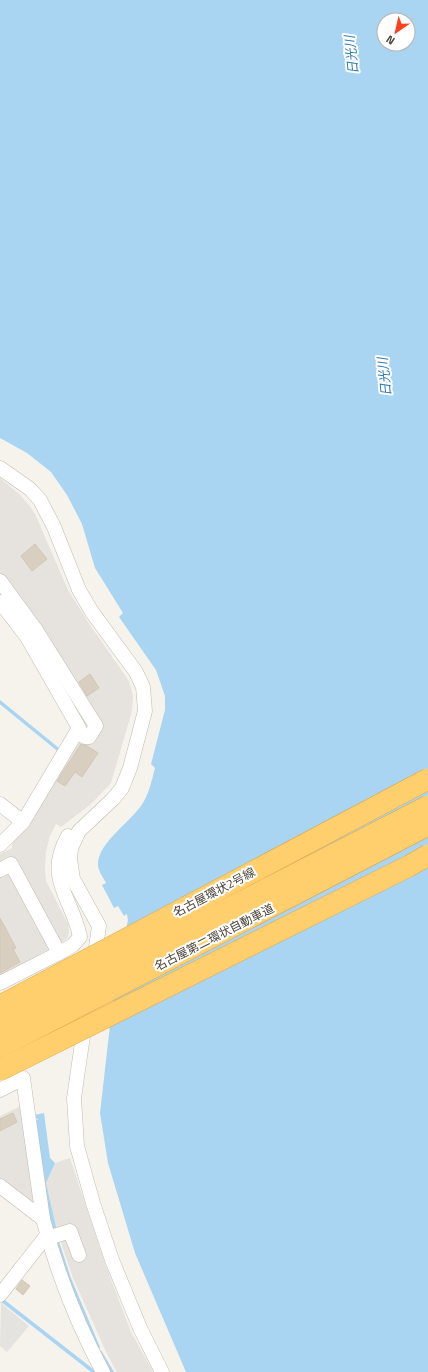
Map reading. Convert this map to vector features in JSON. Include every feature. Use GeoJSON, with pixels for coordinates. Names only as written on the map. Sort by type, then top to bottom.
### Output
{"type":"FeatureCollection","features":[{"type":"Feature","properties":{"kind":"highway","name":"名古屋環状2号線"},"geometry":{"type":"LineString","coordinates":[[0,1006],[428,779]]}},
{"type":"Feature","properties":{"kind":"highway","name":"名古屋第二環状自動車道"},"geometry":{"type":"LineString","coordinates":[[0,1027],[428,806]]}},
{"type":"Feature","properties":{"kind":"highway","name":"名古屋第二環状自動車道"},"geometry":{"type":"LineString","coordinates":[[0,1047],[428,825]]}},
{"type":"Feature","properties":{"kind":"highway"},"geometry":{"type":"LineString","coordinates":[[0,1070],[409,866],[428,855]]}},
{"type":"Feature","properties":{"kind":"street"},"geometry":{"type":"LineString","coordinates":[[0,468],[30,489],[40,500],[54,527],[79,590],[92,612],[136,672],[143,687],[145,711],[130,768],[122,788],[113,799],[79,831],[71,848],[70,859],[73,879],[99,926],[74,1098],[77,1146],[93,1203],[112,1260],[140,1328],[162,1372]]}},
{"type":"Feature","properties":{"kind":"street"},"geometry":{"type":"LineString","coordinates":[[0,581],[36,630],[96,726],[89,737],[85,737],[77,732]]}},
{"type":"Feature","properties":{"kind":"street"},"geometry":{"type":"LineString","coordinates":[[0,602],[27,637],[79,728],[23,822],[0,845]]}},
{"type":"Feature","properties":{"kind":"street"},"geometry":{"type":"LineString","coordinates":[[0,804],[23,822]]}},
{"type":"Feature","properties":{"kind":"street"},"geometry":{"type":"LineString","coordinates":[[0,983],[73,945],[80,937],[78,928],[61,885],[58,870],[59,858],[70,833],[88,823]]}},
{"type":"Feature","properties":{"kind":"street"},"geometry":{"type":"LineString","coordinates":[[0,870],[11,864],[60,952]]}},
{"type":"Feature","properties":{"kind":"street"},"geometry":{"type":"LineString","coordinates":[[0,1090],[23,1078],[43,1219],[63,1282],[93,1353],[103,1372]]}},
{"type":"Feature","properties":{"kind":"street"},"geometry":{"type":"LineString","coordinates":[[0,1186],[43,1219]]}},
{"type":"Feature","properties":{"kind":"street"},"geometry":{"type":"LineString","coordinates":[[0,1296],[48,1237],[70,1231],[79,1255]]}},
{"type":"Feature","properties":{"kind":"shaded area"},"geometry":{"type":"Polygon","coordinates":[[[0,478],[19,494],[35,514],[68,590],[90,625],[129,681],[133,696],[132,711],[111,783],[91,804],[61,827],[56,824],[50,836],[46,852],[46,881],[68,924],[68,937],[64,941],[0,975],[0,854],[12,848],[12,844],[29,823],[88,728],[32,633],[0,590],[0,478]]]}},
{"type":"Feature","properties":{"kind":"shaded area"},"geometry":{"type":"Polygon","coordinates":[[[21,1106],[36,1208],[0,1181],[0,1116],[21,1106]]]}},
{"type":"Feature","properties":{"kind":"shaded area"},"geometry":{"type":"Polygon","coordinates":[[[70,1158],[105,1264],[131,1332],[153,1372],[117,1372],[107,1354],[73,1278],[57,1231],[46,1183],[55,1163],[70,1158]]]}},
{"type":"Feature","properties":{"kind":"shaded area"},"geometry":{"type":"Polygon","coordinates":[[[1,1303],[29,1326],[7,1352],[0,1346],[1,1303]]]}},
{"type":"Feature","properties":{"kind":"water","name":"日光川"},"geometry":{"type":"Polygon","coordinates":[[[0,0],[428,0],[428,1372],[186,1372],[135,1253],[108,1163],[100,1113],[115,982],[128,920],[127,914],[124,916],[118,906],[114,908],[102,885],[106,883],[98,866],[99,858],[108,841],[138,810],[147,795],[155,768],[151,764],[165,710],[165,696],[156,670],[119,617],[123,613],[95,568],[82,524],[67,495],[51,472],[27,453],[0,438],[0,0]]]}},
{"type":"Feature","properties":{"kind":"water"},"geometry":{"type":"Polygon","coordinates":[[[44,1113],[50,1158],[55,1163],[46,1183],[57,1231],[54,1232],[42,1188],[35,1121],[38,1120],[34,1115],[44,1113]]]}},
{"type":"Feature","properties":{"kind":"building"},"geometry":{"type":"Polygon","coordinates":[[[35,544],[47,559],[32,571],[21,556],[35,544]]]}},
{"type":"Feature","properties":{"kind":"building"},"geometry":{"type":"Polygon","coordinates":[[[90,674],[99,688],[87,696],[79,682],[90,674]]]}},
{"type":"Feature","properties":{"kind":"building"},"geometry":{"type":"Polygon","coordinates":[[[81,744],[98,753],[82,777],[75,772],[65,786],[57,781],[81,744]]]}},
{"type":"Feature","properties":{"kind":"building"},"geometry":{"type":"Polygon","coordinates":[[[0,918],[16,948],[13,949],[20,962],[0,973],[0,918]]]}},
{"type":"Feature","properties":{"kind":"building"},"geometry":{"type":"Polygon","coordinates":[[[13,1113],[17,1122],[0,1131],[0,1119],[13,1113]]]}},
{"type":"Feature","properties":{"kind":"building"},"geometry":{"type":"Polygon","coordinates":[[[22,1280],[30,1286],[23,1295],[16,1289],[22,1280]]]}},
{"type":"Feature","properties":{"kind":"waterway"},"geometry":{"type":"LineString","coordinates":[[0,702],[60,751]]}},
{"type":"Feature","properties":{"kind":"waterway"},"geometry":{"type":"LineString","coordinates":[[58,1244],[69,1278],[98,1347]]}},
{"type":"Feature","properties":{"kind":"waterway"},"geometry":{"type":"LineString","coordinates":[[3,1301],[94,1372]]}},
{"type":"Feature","properties":{"kind":"waterway"},"geometry":{"type":"LineString","coordinates":[[100,1352],[112,1372]]}}]}
